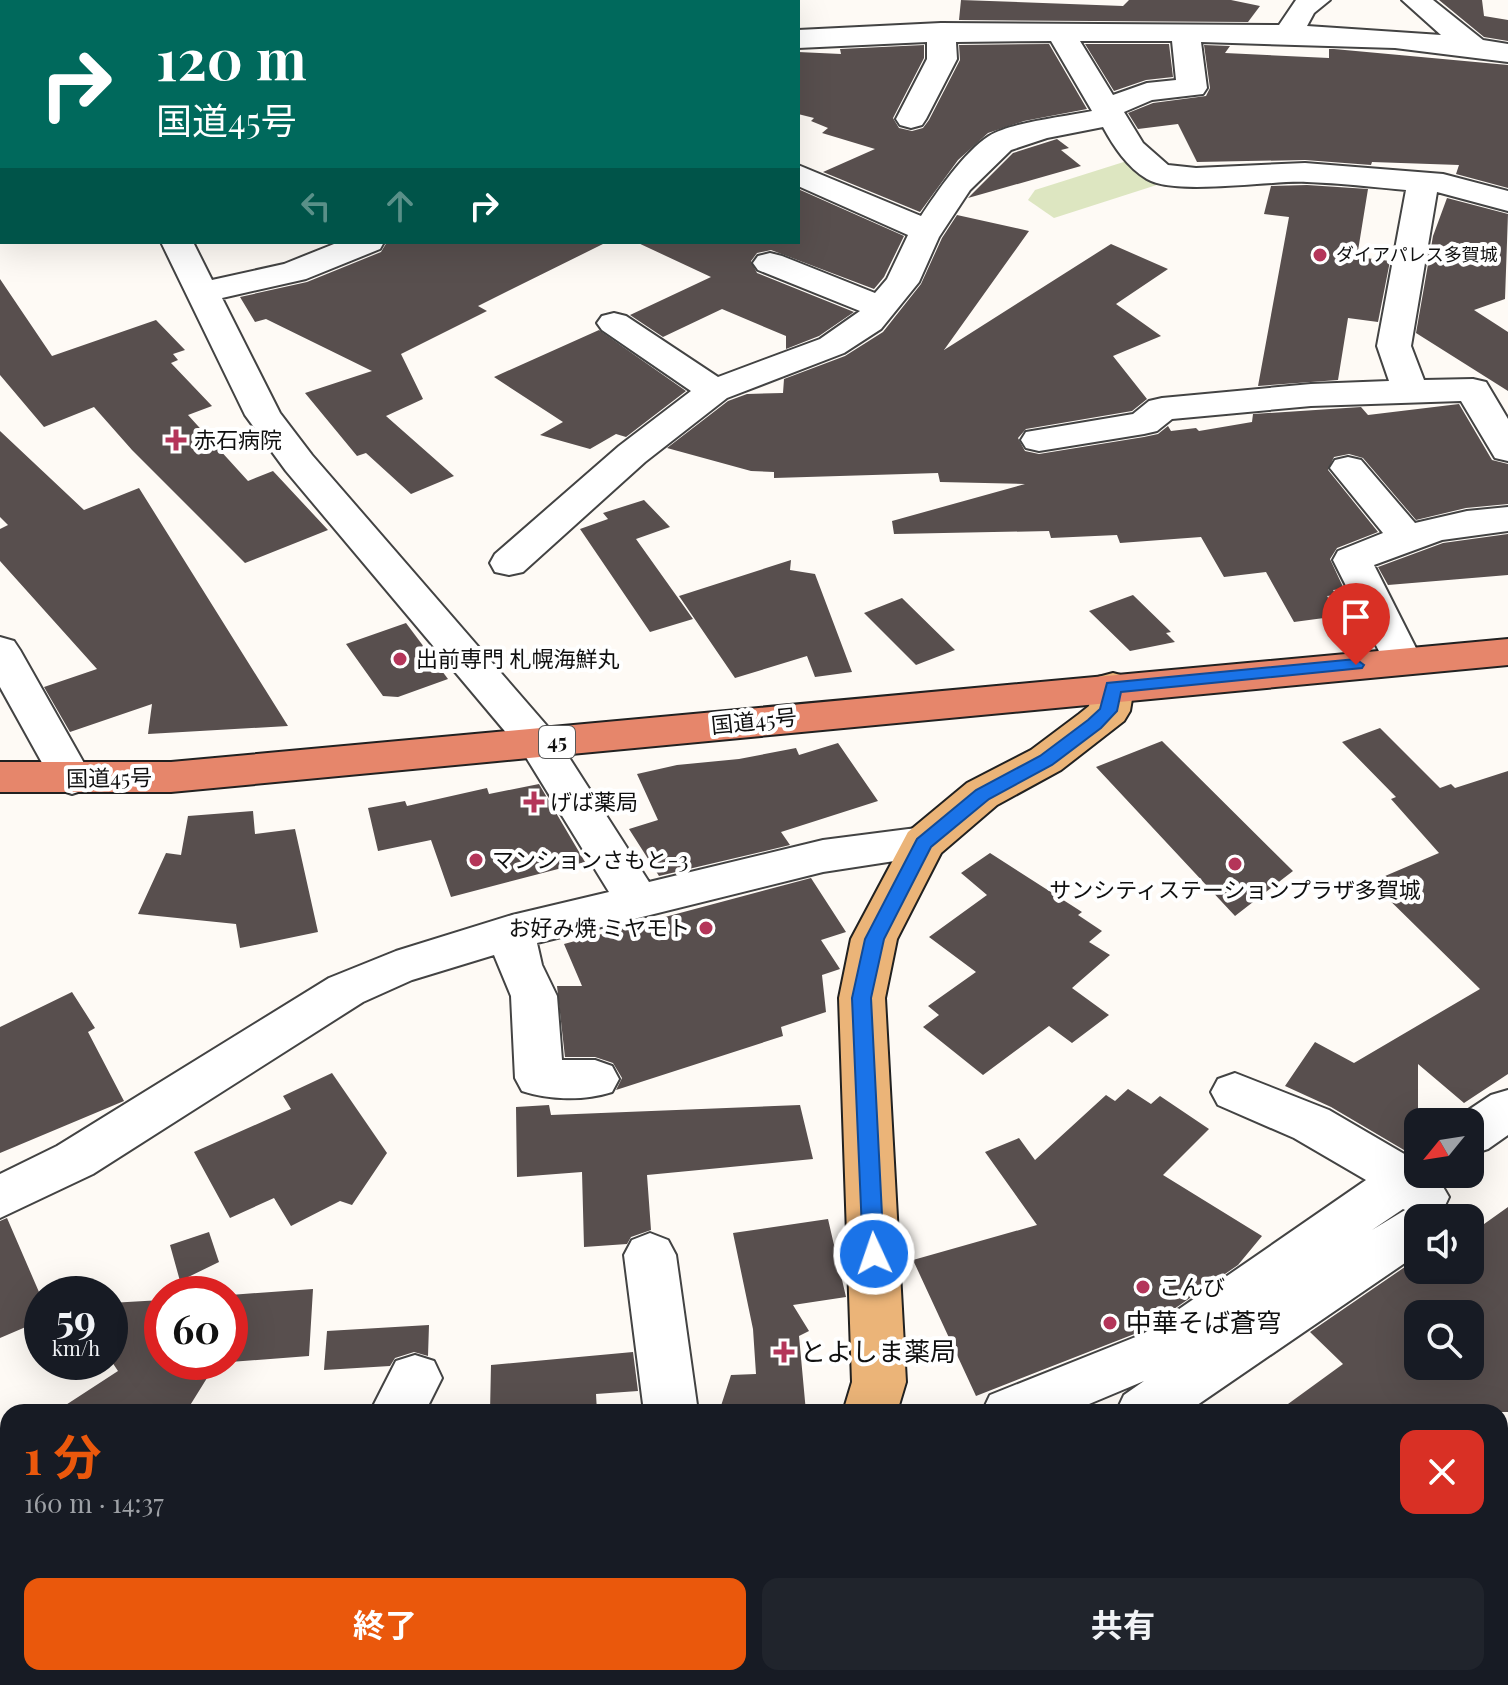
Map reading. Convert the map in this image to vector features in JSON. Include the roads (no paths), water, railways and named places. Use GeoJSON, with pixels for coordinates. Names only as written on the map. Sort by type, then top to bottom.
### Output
{"type":"FeatureCollection","features":[{"type":"Feature","properties":{"kind":"highway","name":"国道45号"},"geometry":{"type":"LineString","coordinates":[[0,777],[171,777],[1508,652]]}},
{"type":"Feature","properties":{"kind":"main road"},"geometry":{"type":"LineString","coordinates":[[872,1404],[879,1382],[862,998],[874,939],[924,843],[982,794],[1046,760],[1094,724],[1109,711],[1113,687]]}},
{"type":"Feature","properties":{"kind":"street"},"geometry":{"type":"LineString","coordinates":[[1289,34],[1302,8],[1316,0]]}},
{"type":"Feature","properties":{"kind":"street"},"geometry":{"type":"LineString","coordinates":[[1416,0],[1472,46]]}},
{"type":"Feature","properties":{"kind":"street"},"geometry":{"type":"LineString","coordinates":[[800,39],[941,32],[1289,34],[1472,46],[1508,53]]}},
{"type":"Feature","properties":{"kind":"street"},"geometry":{"type":"LineString","coordinates":[[911,119],[942,59],[941,32]]}},
{"type":"Feature","properties":{"kind":"street"},"geometry":{"type":"LineString","coordinates":[[1060,32],[1131,149],[1159,173],[1196,177],[1305,172],[1443,183],[1508,201]]}},
{"type":"Feature","properties":{"kind":"street"},"geometry":{"type":"LineString","coordinates":[[509,563],[632,454],[714,390],[832,346],[869,322],[902,282],[927,231],[958,184],[1000,143],[1108,113],[1147,92],[1192,88],[1185,33]]}},
{"type":"Feature","properties":{"kind":"street"},"geometry":{"type":"LineString","coordinates":[[800,175],[927,231]]}},
{"type":"Feature","properties":{"kind":"street"},"geometry":{"type":"LineString","coordinates":[[1410,391],[1394,346],[1423,182]]}},
{"type":"Feature","properties":{"kind":"street"},"geometry":{"type":"LineString","coordinates":[[178,244],[263,415],[299,463],[539,744],[637,900]]}},
{"type":"Feature","properties":{"kind":"street"},"geometry":{"type":"LineString","coordinates":[[202,292],[294,272],[363,244]]}},
{"type":"Feature","properties":{"kind":"street"},"geometry":{"type":"LineString","coordinates":[[770,263],[881,308]]}},
{"type":"Feature","properties":{"kind":"street"},"geometry":{"type":"LineString","coordinates":[[614,323],[714,390]]}},
{"type":"Feature","properties":{"kind":"street"},"geometry":{"type":"LineString","coordinates":[[1039,440],[1144,423],[1162,409],[1311,395],[1473,390],[1508,450]]}},
{"type":"Feature","properties":{"kind":"street"},"geometry":{"type":"LineString","coordinates":[[1348,468],[1406,536]]}},
{"type":"Feature","properties":{"kind":"street"},"geometry":{"type":"LineString","coordinates":[[1402,660],[1352,560],[1406,536],[1475,520],[1508,519]]}},
{"type":"Feature","properties":{"kind":"street"},"geometry":{"type":"LineString","coordinates":[[0,650],[72,779]]}},
{"type":"Feature","properties":{"kind":"street"},"geometry":{"type":"LineString","coordinates":[[0,1197],[75,1160],[346,990],[396,968],[512,932],[637,900],[823,856],[924,843]]}},
{"type":"Feature","properties":{"kind":"street"},"geometry":{"type":"LineString","coordinates":[[512,932],[519,965],[534,996],[539,1078],[595,1079]]}},
{"type":"Feature","properties":{"kind":"street"},"geometry":{"type":"LineString","coordinates":[[1235,1092],[1309,1120],[1364,1150],[1418,1199]]}},
{"type":"Feature","properties":{"kind":"street"},"geometry":{"type":"LineString","coordinates":[[1484,1125],[1508,1109]]}},
{"type":"Feature","properties":{"kind":"street"},"geometry":{"type":"LineString","coordinates":[[1041,1404],[1162,1350],[1418,1199]]}},
{"type":"Feature","properties":{"kind":"street"},"geometry":{"type":"LineString","coordinates":[[1153,1404],[1418,1199]]}},
{"type":"Feature","properties":{"kind":"street"},"geometry":{"type":"LineString","coordinates":[[650,1255],[670,1404]]}},
{"type":"Feature","properties":{"kind":"place","name":"ダイアパレス多賀城"},"geometry":{"type":"Point","coordinates":[1320,255]}},
{"type":"Feature","properties":{"kind":"place","name":"赤石病院"},"geometry":{"type":"Point","coordinates":[176,440]}},
{"type":"Feature","properties":{"kind":"place","name":"出前専門 札幌海鮮丸"},"geometry":{"type":"Point","coordinates":[400,659]}},
{"type":"Feature","properties":{"kind":"place","name":"げば薬局"},"geometry":{"type":"Point","coordinates":[534,802]}},
{"type":"Feature","properties":{"kind":"place","name":"マンションさもと-3"},"geometry":{"type":"Point","coordinates":[476,860]}},
{"type":"Feature","properties":{"kind":"place","name":"サンシティステーションプラザ多賀城"},"geometry":{"type":"Point","coordinates":[1235,864]}},
{"type":"Feature","properties":{"kind":"place","name":"お好み焼 ミヤモト"},"geometry":{"type":"Point","coordinates":[706,928]}},
{"type":"Feature","properties":{"kind":"place","name":"こんび"},"geometry":{"type":"Point","coordinates":[1143,1287]}},
{"type":"Feature","properties":{"kind":"place","name":"中華そば蒼穹"},"geometry":{"type":"Point","coordinates":[1110,1323]}},
{"type":"Feature","properties":{"kind":"place","name":"とよしま薬局"},"geometry":{"type":"Point","coordinates":[784,1352]}}]}
